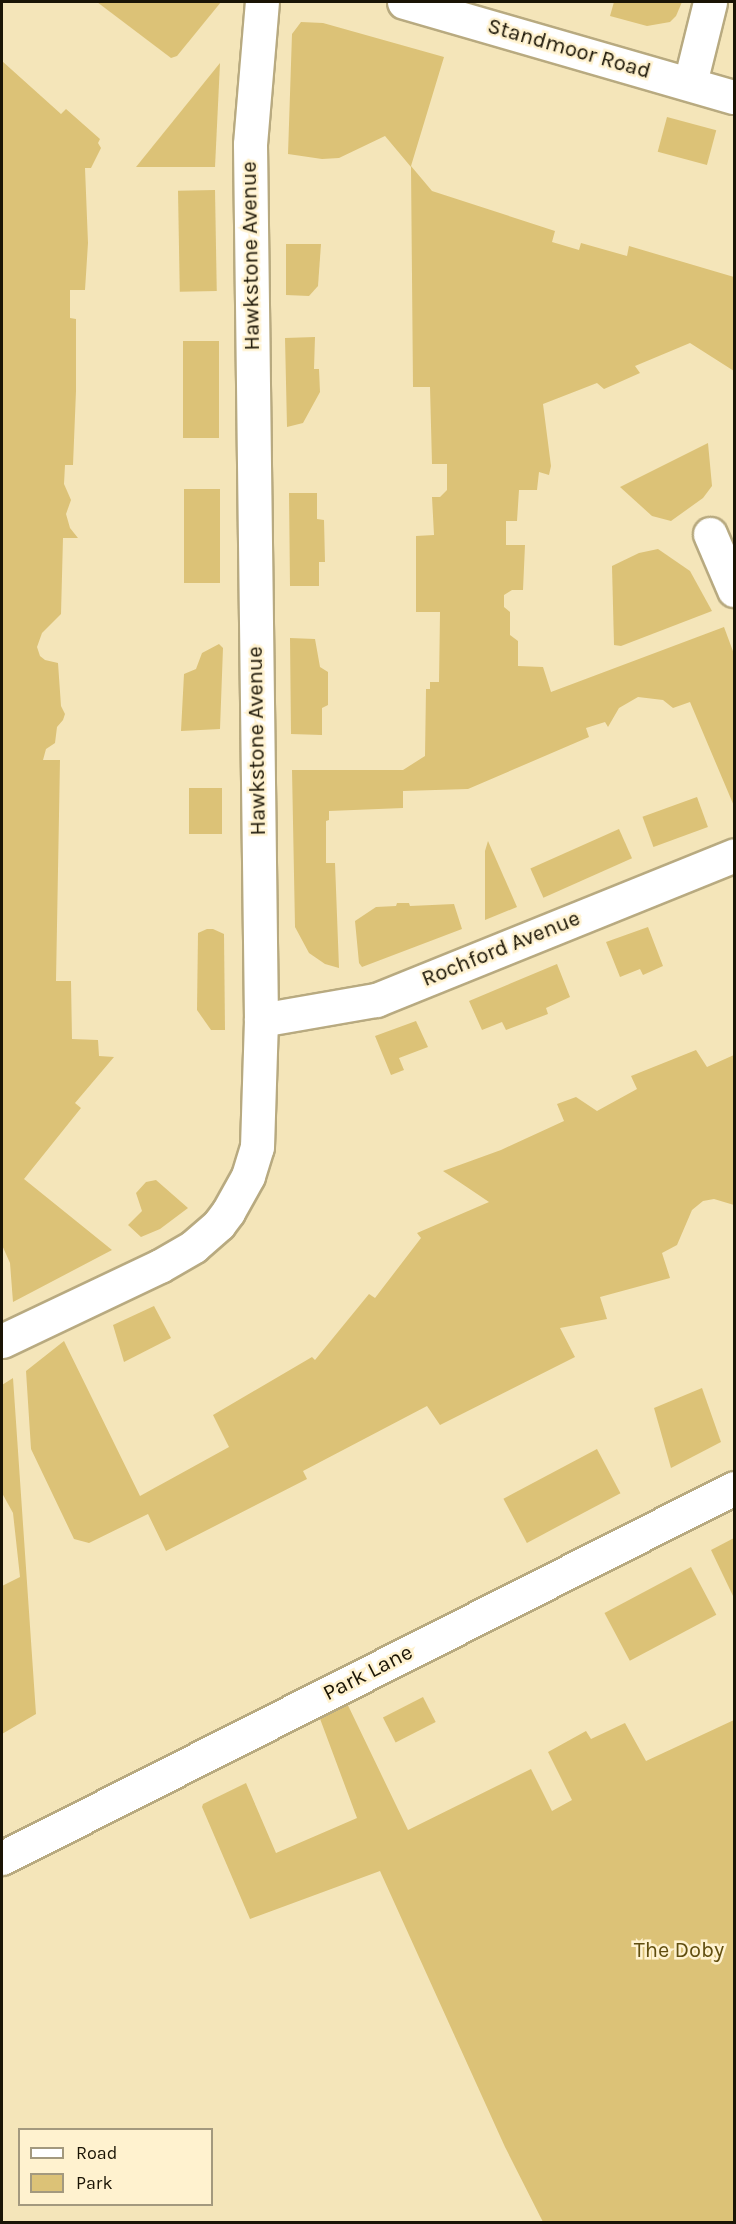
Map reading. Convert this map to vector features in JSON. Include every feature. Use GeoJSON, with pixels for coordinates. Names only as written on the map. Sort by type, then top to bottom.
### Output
{"type":"FeatureCollection","features":[{"type":"Feature","properties":{"kind":"street","name":"Hawkstone Avenue"},"geometry":{"type":"LineString","coordinates":[[2,1341],[160,1266],[194,1246],[219,1224],[239,1194],[257,1147],[261,1020],[250,144],[261,2]]}},
{"type":"Feature","properties":{"kind":"street","name":"Standmoor Road"},"geometry":{"type":"LineString","coordinates":[[404,2],[735,97]]}},
{"type":"Feature","properties":{"kind":"street"},"geometry":{"type":"LineString","coordinates":[[690,83],[710,2]]}},
{"type":"Feature","properties":{"kind":"street"},"geometry":{"type":"LineString","coordinates":[[710,534],[735,590]]}},
{"type":"Feature","properties":{"kind":"street","name":"Rochford Avenue"},"geometry":{"type":"LineString","coordinates":[[261,1020],[376,1000],[735,855]]}},
{"type":"Feature","properties":{"kind":"street","name":"Park Lane"},"geometry":{"type":"LineString","coordinates":[[2,1858],[735,1488]]}},
{"type":"Feature","properties":{"kind":"green space"},"geometry":{"type":"Polygon","coordinates":[[[97,2],[221,2],[177,56],[171,58],[97,2]]]}},
{"type":"Feature","properties":{"kind":"green space"},"geometry":{"type":"Polygon","coordinates":[[[614,2],[682,2],[676,16],[670,22],[647,26],[610,16],[614,2]]]}},
{"type":"Feature","properties":{"kind":"green space"},"geometry":{"type":"Polygon","coordinates":[[[301,22],[323,23],[444,57],[411,166],[432,191],[555,231],[552,242],[579,250],[581,243],[627,256],[629,246],[734,277],[734,371],[690,343],[635,366],[640,373],[604,389],[597,383],[543,404],[551,466],[549,475],[539,472],[537,490],[519,490],[517,521],[506,521],[506,545],[525,545],[523,590],[512,590],[504,595],[504,607],[510,612],[510,635],[518,641],[518,666],[543,667],[551,692],[724,627],[734,654],[734,806],[690,702],[673,708],[663,700],[638,697],[619,708],[608,727],[605,722],[586,728],[589,737],[468,789],[403,791],[403,808],[329,811],[329,820],[326,821],[326,863],[335,863],[339,968],[325,964],[309,953],[295,927],[292,770],[403,770],[425,756],[426,689],[430,689],[430,682],[439,682],[440,612],[416,612],[416,536],[434,535],[432,497],[440,497],[447,490],[447,464],[432,464],[430,387],[413,387],[411,167],[385,136],[339,158],[322,159],[288,154],[292,34],[301,22]]]}},
{"type":"Feature","properties":{"kind":"green space"},"geometry":{"type":"Polygon","coordinates":[[[2,61],[61,114],[66,109],[100,139],[98,143],[101,148],[91,168],[85,168],[88,243],[85,290],[70,290],[70,318],[76,319],[76,391],[73,465],[65,465],[64,484],[71,500],[66,514],[70,528],[78,538],[63,538],[61,614],[42,633],[37,647],[40,656],[45,660],[58,663],[61,706],[65,714],[57,727],[55,743],[46,749],[43,760],[60,760],[56,981],[71,981],[72,1039],[98,1040],[99,1056],[114,1057],[75,1103],[81,1108],[24,1179],[112,1250],[13,1302],[10,1263],[2,1245],[2,61]]]}},
{"type":"Feature","properties":{"kind":"green space"},"geometry":{"type":"Polygon","coordinates":[[[220,63],[215,167],[136,167],[220,63]]]}},
{"type":"Feature","properties":{"kind":"green space"},"geometry":{"type":"Polygon","coordinates":[[[667,117],[716,130],[707,165],[658,152],[667,117]]]}},
{"type":"Feature","properties":{"kind":"green space"},"geometry":{"type":"Polygon","coordinates":[[[215,190],[217,291],[180,292],[178,191],[215,190]]]}},
{"type":"Feature","properties":{"kind":"green space"},"geometry":{"type":"Polygon","coordinates":[[[286,244],[321,244],[318,286],[309,296],[286,295],[286,244]]]}},
{"type":"Feature","properties":{"kind":"green space"},"geometry":{"type":"Polygon","coordinates":[[[315,337],[314,369],[319,369],[320,392],[303,423],[287,427],[285,338],[315,337]]]}},
{"type":"Feature","properties":{"kind":"green space"},"geometry":{"type":"Polygon","coordinates":[[[183,341],[219,341],[219,438],[183,438],[183,341]]]}},
{"type":"Feature","properties":{"kind":"green space"},"geometry":{"type":"Polygon","coordinates":[[[708,443],[712,486],[703,498],[671,521],[652,516],[620,487],[708,443]]]}},
{"type":"Feature","properties":{"kind":"green space"},"geometry":{"type":"Polygon","coordinates":[[[184,489],[220,489],[220,583],[184,583],[184,489]]]}},
{"type":"Feature","properties":{"kind":"green space"},"geometry":{"type":"Polygon","coordinates":[[[289,493],[317,493],[317,519],[324,520],[325,562],[319,562],[319,586],[290,586],[289,493]]]}},
{"type":"Feature","properties":{"kind":"green space"},"geometry":{"type":"Polygon","coordinates":[[[658,549],[690,571],[712,611],[621,646],[614,645],[612,566],[639,553],[658,549]]]}},
{"type":"Feature","properties":{"kind":"green space"},"geometry":{"type":"Polygon","coordinates":[[[290,638],[315,639],[320,667],[328,672],[328,705],[322,708],[322,735],[291,734],[290,638]]]}},
{"type":"Feature","properties":{"kind":"green space"},"geometry":{"type":"Polygon","coordinates":[[[219,644],[223,648],[220,729],[181,731],[184,674],[196,669],[202,653],[219,644]]]}},
{"type":"Feature","properties":{"kind":"green space"},"geometry":{"type":"Polygon","coordinates":[[[189,788],[222,788],[222,834],[189,834],[189,788]]]}},
{"type":"Feature","properties":{"kind":"green space"},"geometry":{"type":"Polygon","coordinates":[[[697,797],[708,827],[653,847],[642,817],[697,797]]]}},
{"type":"Feature","properties":{"kind":"green space"},"geometry":{"type":"Polygon","coordinates":[[[619,829],[632,858],[543,898],[530,868],[619,829]]]}},
{"type":"Feature","properties":{"kind":"green space"},"geometry":{"type":"Polygon","coordinates":[[[488,841],[517,907],[485,920],[485,851],[488,841]]]}},
{"type":"Feature","properties":{"kind":"green space"},"geometry":{"type":"Polygon","coordinates":[[[397,903],[409,903],[410,906],[454,904],[462,929],[362,967],[359,963],[355,921],[376,907],[396,906],[397,903]]]}},
{"type":"Feature","properties":{"kind":"green space"},"geometry":{"type":"Polygon","coordinates":[[[648,927],[663,966],[643,975],[640,969],[620,977],[606,942],[648,927]]]}},
{"type":"Feature","properties":{"kind":"green space"},"geometry":{"type":"Polygon","coordinates":[[[207,929],[224,934],[225,1030],[211,1030],[197,1010],[198,933],[207,929]]]}},
{"type":"Feature","properties":{"kind":"green space"},"geometry":{"type":"Polygon","coordinates":[[[557,964],[570,997],[546,1008],[548,1014],[506,1030],[502,1022],[482,1030],[469,1001],[557,964]]]}},
{"type":"Feature","properties":{"kind":"green space"},"geometry":{"type":"Polygon","coordinates":[[[416,1021],[428,1047],[399,1058],[404,1070],[391,1075],[375,1036],[416,1021]]]}},
{"type":"Feature","properties":{"kind":"green space"},"geometry":{"type":"Polygon","coordinates":[[[696,1050],[707,1067],[734,1055],[734,1205],[714,1199],[703,1201],[692,1210],[677,1245],[662,1253],[670,1278],[600,1297],[607,1319],[560,1328],[575,1357],[440,1425],[427,1406],[303,1471],[307,1479],[166,1551],[148,1514],[89,1543],[74,1539],[31,1449],[26,1371],[64,1341],[140,1496],[229,1447],[213,1415],[312,1357],[315,1360],[369,1294],[375,1298],[421,1238],[417,1233],[489,1202],[443,1171],[501,1150],[564,1121],[557,1104],[576,1097],[597,1111],[637,1089],[631,1076],[696,1050]]]}},
{"type":"Feature","properties":{"kind":"green space"},"geometry":{"type":"Polygon","coordinates":[[[156,1180],[188,1208],[160,1229],[141,1237],[128,1225],[142,1211],[136,1193],[146,1182],[156,1180]]]}},
{"type":"Feature","properties":{"kind":"green space"},"geometry":{"type":"Polygon","coordinates":[[[154,1306],[171,1338],[124,1362],[113,1325],[154,1306]]]}},
{"type":"Feature","properties":{"kind":"green space"},"geometry":{"type":"Polygon","coordinates":[[[13,1378],[36,1714],[2,1734],[2,1586],[20,1577],[13,1513],[2,1493],[2,1385],[13,1378]]]}},
{"type":"Feature","properties":{"kind":"green space"},"geometry":{"type":"Polygon","coordinates":[[[702,1388],[721,1442],[671,1468],[654,1408],[702,1388]]]}},
{"type":"Feature","properties":{"kind":"green space"},"geometry":{"type":"Polygon","coordinates":[[[597,1449],[620,1493],[527,1543],[503,1499],[597,1449]]]}},
{"type":"Feature","properties":{"kind":"green space"},"geometry":{"type":"Polygon","coordinates":[[[734,1538],[734,1598],[711,1550],[734,1538]]]}},
{"type":"Feature","properties":{"kind":"green space"},"geometry":{"type":"Polygon","coordinates":[[[691,1567],[716,1615],[630,1661],[604,1613],[691,1567]]]}},
{"type":"Feature","properties":{"kind":"green space","name":"The Doby"},"geometry":{"type":"Polygon","coordinates":[[[343,1695],[408,1830],[531,1769],[552,1811],[572,1800],[548,1752],[586,1731],[591,1739],[625,1723],[646,1761],[734,1720],[734,2222],[543,2222],[505,2147],[380,1871],[250,1919],[202,1807],[203,1804],[246,1783],[276,1853],[357,1818],[316,1708],[343,1695]]]}},
{"type":"Feature","properties":{"kind":"green space"},"geometry":{"type":"Polygon","coordinates":[[[423,1697],[436,1722],[396,1742],[383,1717],[423,1697]]]}}]}
